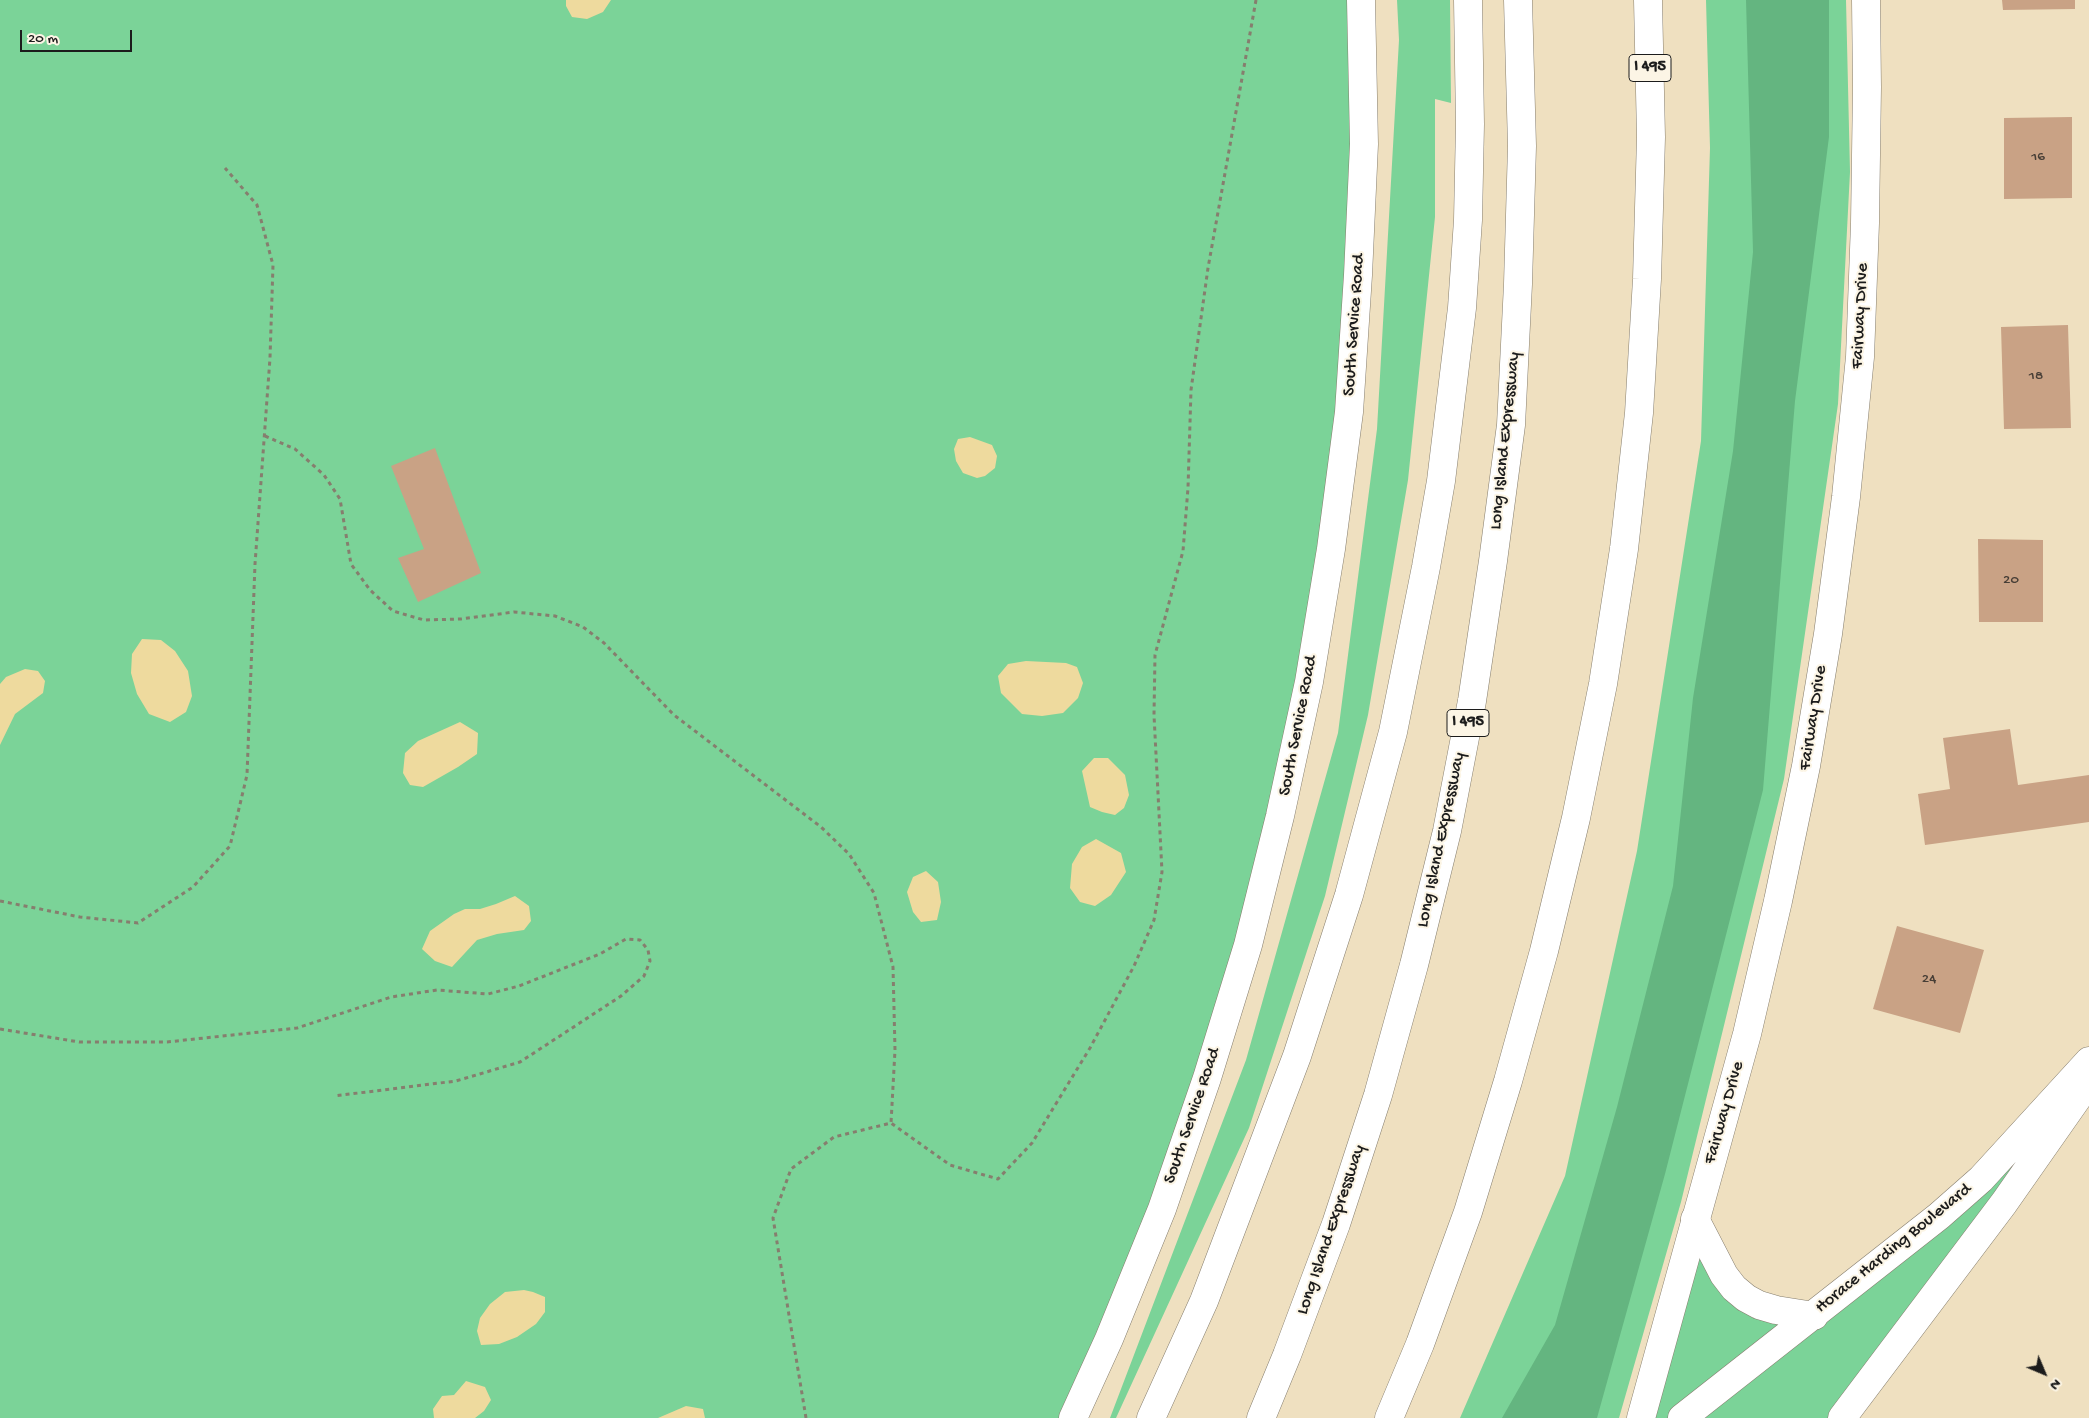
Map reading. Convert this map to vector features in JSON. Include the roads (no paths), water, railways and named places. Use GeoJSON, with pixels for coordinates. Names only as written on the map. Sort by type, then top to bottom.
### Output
{"type":"FeatureCollection","features":[{"type":"Feature","properties":{"kind":"main road","name":"South Service Road"},"geometry":{"type":"LineString","coordinates":[[1073,1418],[1110,1339],[1162,1209],[1208,1078],[1250,936],[1280,816],[1309,682],[1331,549],[1349,412],[1364,144],[1362,0]]}},
{"type":"Feature","properties":{"kind":"main road"},"geometry":{"type":"LineString","coordinates":[[1151,1418],[1204,1301],[1297,1056],[1348,895],[1392,732],[1418,612],[1439,490],[1462,308],[1468,220],[1470,133],[1468,0]]}},
{"type":"Feature","properties":{"kind":"main road","name":"Long Island Expressway"},"geometry":{"type":"LineString","coordinates":[[1261,1418],[1287,1355],[1336,1224],[1378,1095],[1414,965],[1444,840],[1472,701],[1511,425],[1522,146],[1518,0]]}},
{"type":"Feature","properties":{"kind":"main road","name":"I 495"},"geometry":{"type":"LineString","coordinates":[[1389,1418],[1420,1344],[1468,1212],[1505,1090],[1544,951],[1576,818],[1603,684],[1624,549],[1639,413],[1651,137],[1648,0]]}},
{"type":"Feature","properties":{"kind":"main road","name":"Fairway Drive"},"geometry":{"type":"LineString","coordinates":[[1641,1418],[1747,1034],[1778,901],[1806,766],[1846,497],[1860,357],[1865,223],[1866,0]]}},
{"type":"Feature","properties":{"kind":"main road","name":"Horace Harding Boulevard"},"geometry":{"type":"LineString","coordinates":[[1682,1418],[1902,1246],[1981,1178],[2089,1061]]}},
{"type":"Feature","properties":{"kind":"main road"},"geometry":{"type":"LineString","coordinates":[[1842,1418],[2004,1203],[2089,1082]]}},
{"type":"Feature","properties":{"kind":"main road"},"geometry":{"type":"LineString","coordinates":[[1695,1219],[1724,1275],[1734,1288],[1746,1298],[1759,1305],[1776,1310],[1814,1316]]}}]}
